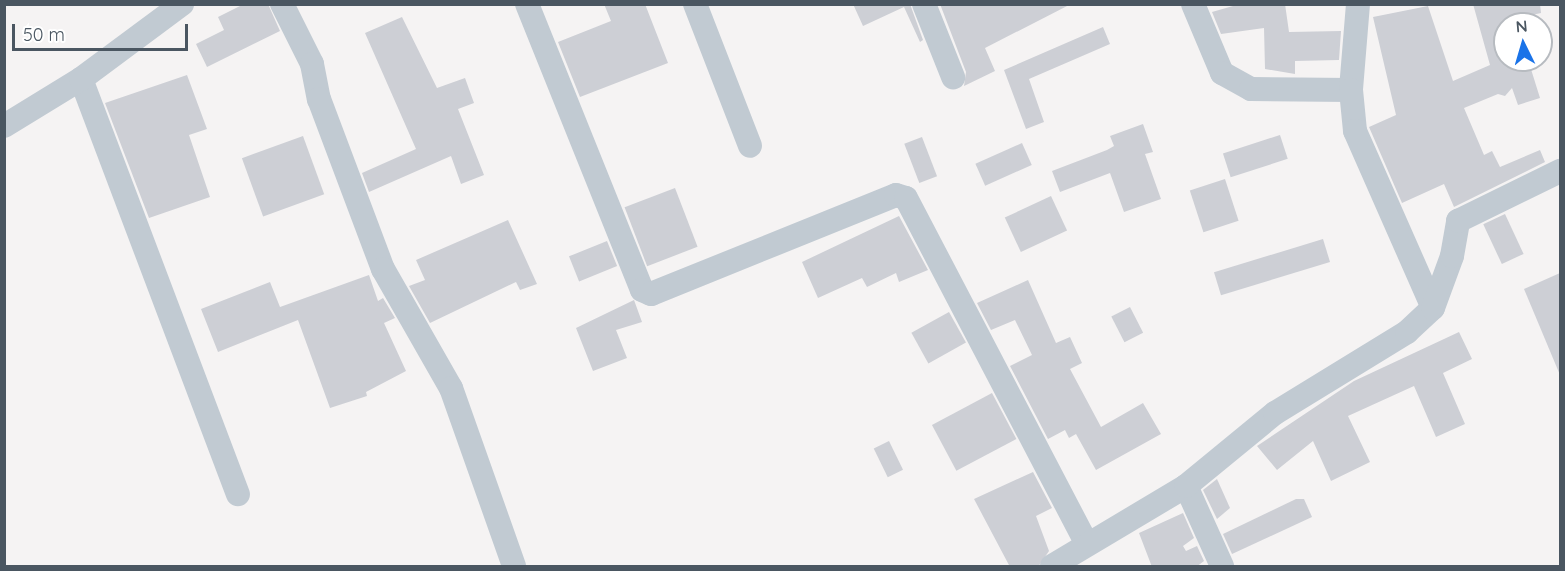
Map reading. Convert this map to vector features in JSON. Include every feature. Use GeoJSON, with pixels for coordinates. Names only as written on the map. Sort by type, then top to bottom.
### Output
{"type":"FeatureCollection","features":[{"type":"Feature","properties":{"kind":"street"},"geometry":{"type":"LineString","coordinates":[[4,126],[81,79],[182,4]]}},
{"type":"Feature","properties":{"kind":"street"},"geometry":{"type":"LineString","coordinates":[[282,4],[312,64],[319,99],[383,269],[451,388],[514,567]]}},
{"type":"Feature","properties":{"kind":"street"},"geometry":{"type":"LineString","coordinates":[[527,4],[642,290],[651,294],[896,195],[906,198],[1086,542]]}},
{"type":"Feature","properties":{"kind":"street"},"geometry":{"type":"LineString","coordinates":[[695,4],[750,146]]}},
{"type":"Feature","properties":{"kind":"street"},"geometry":{"type":"LineString","coordinates":[[924,4],[953,77]]}},
{"type":"Feature","properties":{"kind":"street"},"geometry":{"type":"LineString","coordinates":[[1193,4],[1222,73],[1251,89],[1351,90]]}},
{"type":"Feature","properties":{"kind":"street"},"geometry":{"type":"LineString","coordinates":[[1358,4],[1351,90],[1355,131],[1433,308]]}},
{"type":"Feature","properties":{"kind":"street"},"geometry":{"type":"LineString","coordinates":[[81,79],[238,494]]}},
{"type":"Feature","properties":{"kind":"street"},"geometry":{"type":"LineString","coordinates":[[1052,567],[1086,542],[1186,486],[1275,413],[1407,332],[1433,308],[1452,256],[1458,221],[1560,171]]}},
{"type":"Feature","properties":{"kind":"street"},"geometry":{"type":"LineString","coordinates":[[1186,486],[1222,567]]}},
{"type":"Feature","properties":{"kind":"building"},"geometry":{"type":"Polygon","coordinates":[[[244,4],[268,4],[280,31],[207,67],[196,44],[224,30],[218,17],[244,4]]]}},
{"type":"Feature","properties":{"kind":"building"},"geometry":{"type":"Polygon","coordinates":[[[604,4],[645,4],[668,63],[580,97],[558,42],[611,21],[604,4]]]}},
{"type":"Feature","properties":{"kind":"building"},"geometry":{"type":"Polygon","coordinates":[[[853,4],[910,4],[923,40],[920,42],[904,7],[863,26],[853,4]]]}},
{"type":"Feature","properties":{"kind":"building"},"geometry":{"type":"Polygon","coordinates":[[[940,4],[1071,4],[985,48],[995,71],[964,86],[966,72],[940,4]]]}},
{"type":"Feature","properties":{"kind":"building"},"geometry":{"type":"Polygon","coordinates":[[[1240,4],[1285,4],[1289,32],[1341,31],[1339,60],[1295,61],[1295,74],[1265,69],[1264,28],[1221,34],[1212,12],[1240,4]]]}},
{"type":"Feature","properties":{"kind":"building"},"geometry":{"type":"Polygon","coordinates":[[[1473,4],[1540,4],[1541,12],[1493,12],[1493,72],[1532,72],[1540,98],[1518,105],[1512,88],[1505,96],[1498,94],[1464,108],[1484,155],[1492,151],[1500,167],[1540,150],[1545,162],[1454,207],[1444,184],[1402,203],[1369,127],[1396,115],[1373,17],[1428,6],[1453,81],[1490,65],[1473,4]]]}},
{"type":"Feature","properties":{"kind":"building"},"geometry":{"type":"Polygon","coordinates":[[[402,17],[437,88],[465,78],[474,103],[458,109],[484,175],[461,184],[451,156],[369,192],[362,173],[416,149],[365,33],[402,17]]]}},
{"type":"Feature","properties":{"kind":"building"},"geometry":{"type":"Polygon","coordinates":[[[1103,27],[1110,44],[1029,79],[1044,122],[1026,129],[1004,70],[1103,27]]]}},
{"type":"Feature","properties":{"kind":"building"},"geometry":{"type":"Polygon","coordinates":[[[187,75],[207,129],[189,135],[210,197],[149,218],[105,103],[187,75]]]}},
{"type":"Feature","properties":{"kind":"building"},"geometry":{"type":"Polygon","coordinates":[[[1143,124],[1153,152],[1145,154],[1161,199],[1124,212],[1110,173],[1060,192],[1052,171],[1107,150],[1114,146],[1110,136],[1143,124]]]}},
{"type":"Feature","properties":{"kind":"building"},"geometry":{"type":"Polygon","coordinates":[[[1280,135],[1288,159],[1231,177],[1223,154],[1280,135]]]}},
{"type":"Feature","properties":{"kind":"building"},"geometry":{"type":"Polygon","coordinates":[[[303,136],[324,194],[263,216],[242,158],[303,136]]]}},
{"type":"Feature","properties":{"kind":"building"},"geometry":{"type":"Polygon","coordinates":[[[922,137],[937,176],[919,183],[904,144],[922,137]]]}},
{"type":"Feature","properties":{"kind":"building"},"geometry":{"type":"Polygon","coordinates":[[[1022,143],[1032,165],[985,186],[975,164],[1022,143]]]}},
{"type":"Feature","properties":{"kind":"building"},"geometry":{"type":"Polygon","coordinates":[[[1225,179],[1239,221],[1203,232],[1190,190],[1225,179]]]}},
{"type":"Feature","properties":{"kind":"building"},"geometry":{"type":"Polygon","coordinates":[[[675,188],[698,247],[647,266],[625,207],[675,188]]]}},
{"type":"Feature","properties":{"kind":"building"},"geometry":{"type":"Polygon","coordinates":[[[1051,196],[1067,230],[1021,252],[1005,218],[1051,196]]]}},
{"type":"Feature","properties":{"kind":"building"},"geometry":{"type":"Polygon","coordinates":[[[1505,214],[1524,254],[1502,264],[1483,224],[1505,214]]]}},
{"type":"Feature","properties":{"kind":"building"},"geometry":{"type":"Polygon","coordinates":[[[899,216],[928,270],[899,282],[896,273],[867,287],[862,278],[818,298],[802,262],[899,216]]]}},
{"type":"Feature","properties":{"kind":"building"},"geometry":{"type":"Polygon","coordinates":[[[508,220],[537,284],[520,290],[516,282],[430,323],[409,286],[425,280],[416,260],[508,220]]]}},
{"type":"Feature","properties":{"kind":"building"},"geometry":{"type":"Polygon","coordinates":[[[1323,239],[1330,262],[1221,295],[1214,272],[1323,239]]]}},
{"type":"Feature","properties":{"kind":"building"},"geometry":{"type":"Polygon","coordinates":[[[607,241],[617,266],[579,281],[569,256],[607,241]]]}},
{"type":"Feature","properties":{"kind":"building"},"geometry":{"type":"Polygon","coordinates":[[[1560,273],[1560,375],[1524,289],[1560,273]]]}},
{"type":"Feature","properties":{"kind":"building"},"geometry":{"type":"Polygon","coordinates":[[[369,275],[378,301],[383,298],[395,318],[384,323],[406,371],[366,392],[367,396],[330,408],[298,320],[218,352],[201,309],[270,282],[280,307],[369,275]]]}},
{"type":"Feature","properties":{"kind":"building"},"geometry":{"type":"Polygon","coordinates":[[[1028,280],[1056,343],[1070,337],[1082,363],[1070,369],[1101,427],[1143,403],[1161,434],[1096,470],[1076,434],[1069,438],[1065,430],[1048,439],[1010,366],[1032,355],[1015,320],[991,330],[977,303],[1028,280]]]}},
{"type":"Feature","properties":{"kind":"building"},"geometry":{"type":"Polygon","coordinates":[[[634,300],[642,322],[616,330],[627,358],[593,371],[576,328],[634,300]]]}},
{"type":"Feature","properties":{"kind":"building"},"geometry":{"type":"Polygon","coordinates":[[[1130,307],[1143,333],[1124,342],[1111,317],[1130,307]]]}},
{"type":"Feature","properties":{"kind":"building"},"geometry":{"type":"Polygon","coordinates":[[[949,312],[966,343],[928,363],[911,333],[949,312]]]}},
{"type":"Feature","properties":{"kind":"building"},"geometry":{"type":"Polygon","coordinates":[[[1459,332],[1472,359],[1443,373],[1465,424],[1436,437],[1414,386],[1348,416],[1370,462],[1331,481],[1313,441],[1277,470],[1257,446],[1354,381],[1459,332]]]}},
{"type":"Feature","properties":{"kind":"building"},"geometry":{"type":"Polygon","coordinates":[[[992,393],[1016,439],[956,471],[932,425],[992,393]]]}},
{"type":"Feature","properties":{"kind":"building"},"geometry":{"type":"Polygon","coordinates":[[[889,441],[903,470],[888,477],[874,448],[889,441]]]}},
{"type":"Feature","properties":{"kind":"building"},"geometry":{"type":"Polygon","coordinates":[[[1033,472],[1052,508],[1036,516],[1049,551],[1038,567],[1010,567],[974,499],[1033,472]]]}},
{"type":"Feature","properties":{"kind":"building"},"geometry":{"type":"Polygon","coordinates":[[[1217,479],[1230,508],[1217,519],[1203,490],[1217,479]]]}},
{"type":"Feature","properties":{"kind":"building"},"geometry":{"type":"Polygon","coordinates":[[[1296,499],[1304,499],[1312,517],[1232,554],[1223,534],[1296,499]]]}},
{"type":"Feature","properties":{"kind":"building"},"geometry":{"type":"Polygon","coordinates":[[[1183,513],[1194,538],[1183,546],[1186,551],[1197,546],[1204,561],[1196,567],[1152,567],[1139,533],[1183,513]]]}}]}
